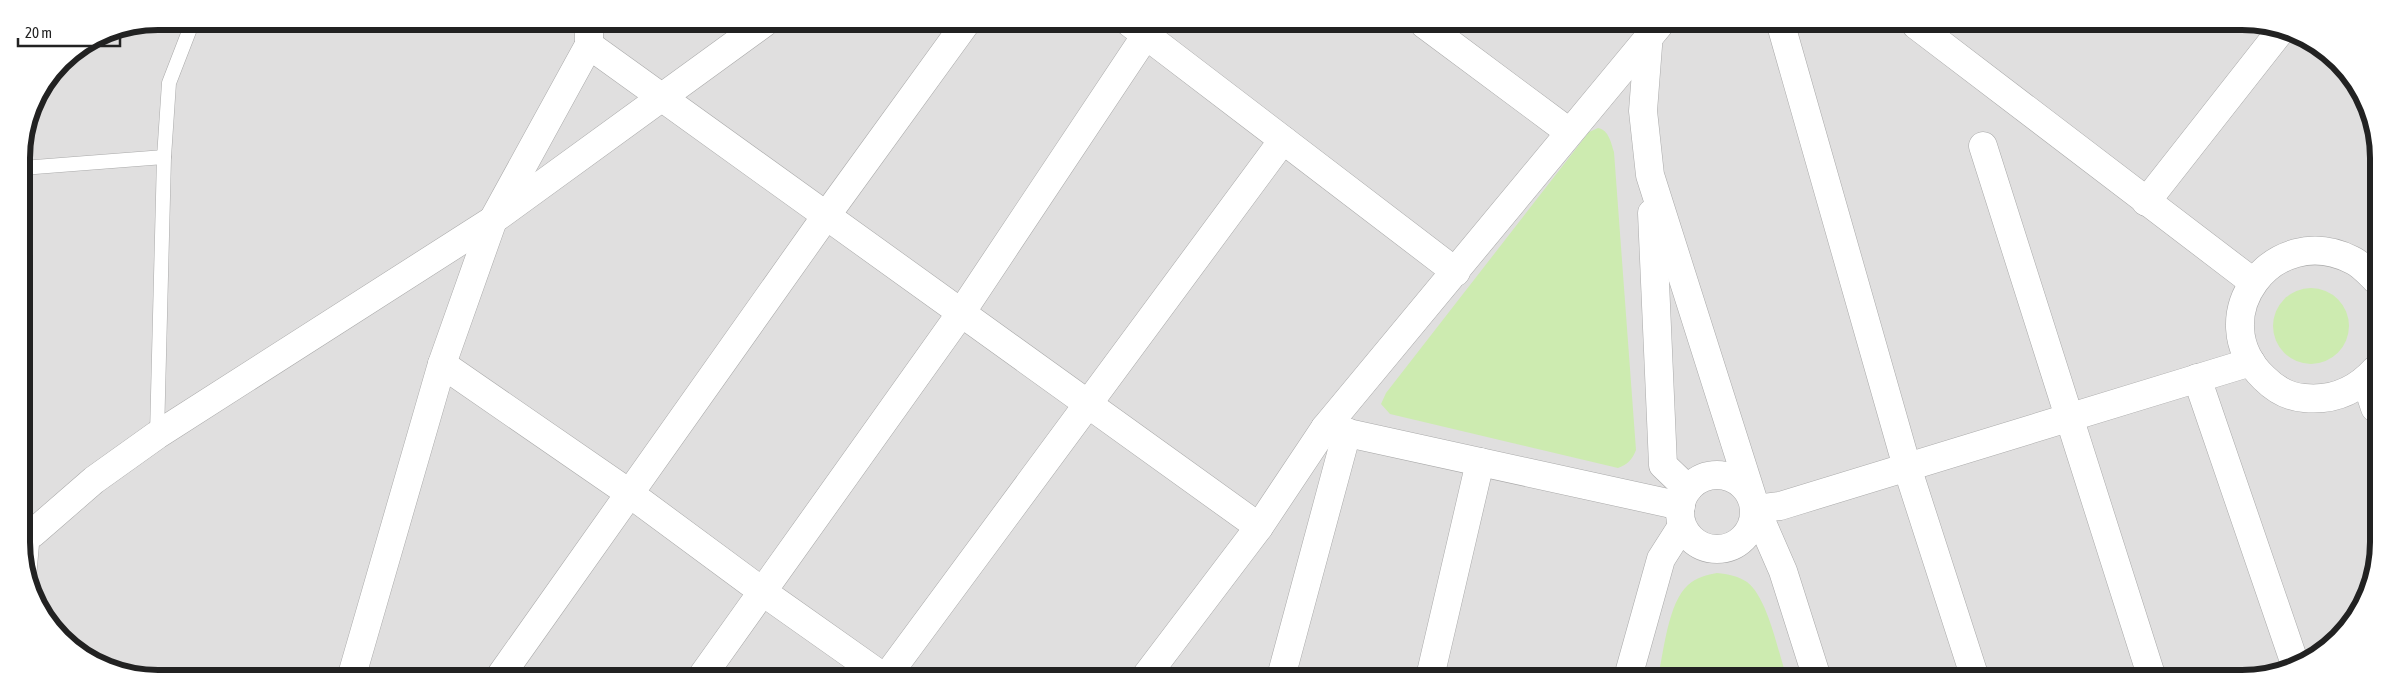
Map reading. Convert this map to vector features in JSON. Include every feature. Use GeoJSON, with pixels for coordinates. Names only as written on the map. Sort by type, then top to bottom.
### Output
{"type":"FeatureCollection","features":[{"type":"Feature","properties":{"kind":"street"},"geometry":{"type":"LineString","coordinates":[[30,533],[94,480],[157,435],[493,220],[753,30]]}},
{"type":"Feature","properties":{"kind":"street"},"geometry":{"type":"LineString","coordinates":[[505,670],[826,216],[961,30]]}},
{"type":"Feature","properties":{"kind":"street"},"geometry":{"type":"LineString","coordinates":[[707,670],[961,313],[1137,30]]}},
{"type":"Feature","properties":{"kind":"street"},"geometry":{"type":"LineString","coordinates":[[1139,30],[1456,272]]}},
{"type":"Feature","properties":{"kind":"street"},"geometry":{"type":"LineString","coordinates":[[1432,30],[1569,132]]}},
{"type":"Feature","properties":{"kind":"street"},"geometry":{"type":"LineString","coordinates":[[1151,670],[1456,272],[1649,30]]}},
{"type":"Feature","properties":{"kind":"street"},"geometry":{"type":"LineString","coordinates":[[1650,175],[1756,509],[1752,526],[1746,537],[1724,549],[1711,549],[1699,545],[1689,537],[1684,507],[1664,465],[1650,175],[1643,111],[1651,30]]}},
{"type":"Feature","properties":{"kind":"street"},"geometry":{"type":"LineString","coordinates":[[1782,30],[1907,467],[1972,670]]}},
{"type":"Feature","properties":{"kind":"street"},"geometry":{"type":"LineString","coordinates":[[1922,30],[2253,282]]}},
{"type":"Feature","properties":{"kind":"street"},"geometry":{"type":"LineString","coordinates":[[353,670],[442,364],[493,220],[589,33],[663,96],[826,216],[1259,527]]}},
{"type":"Feature","properties":{"kind":"street"},"geometry":{"type":"LineString","coordinates":[[2146,202],[2277,35]]}},
{"type":"Feature","properties":{"kind":"street"},"geometry":{"type":"LineString","coordinates":[[891,670],[1283,140]]}},
{"type":"Feature","properties":{"kind":"street"},"geometry":{"type":"LineString","coordinates":[[1983,146],[2149,670]]}},
{"type":"Feature","properties":{"kind":"street"},"geometry":{"type":"LineString","coordinates":[[2370,274],[2354,260],[2327,251],[2299,252],[2273,262],[2253,282],[2242,308],[2241,336],[2250,362],[2274,388],[2296,397],[2321,400],[2345,394],[2370,376]]}},
{"type":"Feature","properties":{"kind":"street"},"geometry":{"type":"LineString","coordinates":[[1756,509],[1780,506],[2250,362]]}},
{"type":"Feature","properties":{"kind":"street"},"geometry":{"type":"LineString","coordinates":[[442,364],[630,493],[762,592],[873,670]]}},
{"type":"Feature","properties":{"kind":"street"},"geometry":{"type":"LineString","coordinates":[[2197,378],[2293,659]]}},
{"type":"Feature","properties":{"kind":"street"},"geometry":{"type":"LineString","coordinates":[[1336,430],[1684,507]]}},
{"type":"Feature","properties":{"kind":"street"},"geometry":{"type":"LineString","coordinates":[[1282,670],[1336,430]]}},
{"type":"Feature","properties":{"kind":"street"},"geometry":{"type":"LineString","coordinates":[[1432,670],[1480,462]]}},
{"type":"Feature","properties":{"kind":"street"},"geometry":{"type":"LineString","coordinates":[[1630,670],[1661,559],[1684,507],[1696,481],[1707,476],[1719,475],[1741,482],[1748,492],[1783,572],[1815,670]]}},
{"type":"Feature","properties":{"kind":"lane"},"geometry":{"type":"LineString","coordinates":[[157,435],[164,157],[169,83],[190,30]]}},
{"type":"Feature","properties":{"kind":"lane"},"geometry":{"type":"LineString","coordinates":[[30,167],[164,157]]}},
{"type":"Feature","properties":{"kind":"shaded area"},"geometry":{"type":"Polygon","coordinates":[[[150,30],[2242,30],[2275,34],[2306,47],[2333,67],[2357,101],[2368,133],[2370,158],[2370,542],[2366,575],[2353,606],[2326,638],[2299,657],[2267,668],[2250,670],[158,670],[125,666],[94,653],[67,633],[47,606],[32,567],[30,550],[30,150],[34,125],[40,109],[47,94],[67,67],[94,47],[109,40],[133,32],[150,30]]]}},
{"type":"Feature","properties":{"kind":"green space"},"geometry":{"type":"Polygon","coordinates":[[[1598,128],[1607,134],[1614,152],[1636,450],[1631,459],[1618,468],[1390,414],[1381,404],[1386,393],[1589,132],[1598,128]]]}},
{"type":"Feature","properties":{"kind":"green space"},"geometry":{"type":"Polygon","coordinates":[[[2311,288],[2326,291],[2338,299],[2346,311],[2349,326],[2346,341],[2338,353],[2326,361],[2311,364],[2296,361],[2284,353],[2276,341],[2273,326],[2276,311],[2284,299],[2296,291],[2311,288]]]}},
{"type":"Feature","properties":{"kind":"green space"},"geometry":{"type":"Polygon","coordinates":[[[1717,573],[1740,578],[1747,582],[1754,590],[1761,600],[1772,626],[1785,670],[1659,670],[1671,615],[1676,603],[1688,585],[1717,573]]]}}]}
